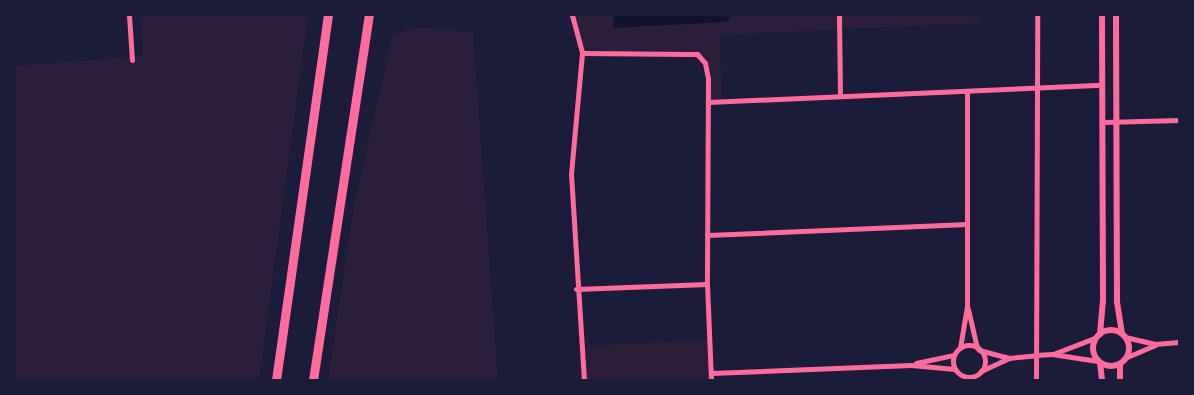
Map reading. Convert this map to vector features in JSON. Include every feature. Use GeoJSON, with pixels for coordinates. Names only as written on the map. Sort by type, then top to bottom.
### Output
{"type":"FeatureCollection","features":[{"type":"Feature","properties":{"kind":"highway"},"geometry":{"type":"LineString","coordinates":[[276,380],[328,15]]}},
{"type":"Feature","properties":{"kind":"highway"},"geometry":{"type":"LineString","coordinates":[[313,380],[370,15]]}},
{"type":"Feature","properties":{"kind":"street"},"geometry":{"type":"LineString","coordinates":[[129,15],[132,60]]}},
{"type":"Feature","properties":{"kind":"street"},"geometry":{"type":"LineString","coordinates":[[572,15],[582,53],[571,174],[576,289],[584,380]]}},
{"type":"Feature","properties":{"kind":"street"},"geometry":{"type":"LineString","coordinates":[[839,15],[840,96]]}},
{"type":"Feature","properties":{"kind":"street"},"geometry":{"type":"LineString","coordinates":[[1036,380],[1037,15]]}},
{"type":"Feature","properties":{"kind":"street"},"geometry":{"type":"LineString","coordinates":[[1102,15],[1104,122],[1103,317],[1092,350],[1099,362],[1102,380]]}},
{"type":"Feature","properties":{"kind":"street"},"geometry":{"type":"LineString","coordinates":[[1116,15],[1117,302],[1123,336],[1129,349],[1127,357]]}},
{"type":"Feature","properties":{"kind":"street"},"geometry":{"type":"LineString","coordinates":[[582,53],[697,54],[707,70],[707,235],[711,380]]}},
{"type":"Feature","properties":{"kind":"street"},"geometry":{"type":"LineString","coordinates":[[708,102],[1102,85]]}},
{"type":"Feature","properties":{"kind":"street"},"geometry":{"type":"LineString","coordinates":[[968,92],[967,306],[960,348],[954,356],[955,369],[962,378],[978,375],[1009,358],[1052,354],[1099,362],[1110,367],[1120,364],[1127,357],[1155,344]]}},
{"type":"Feature","properties":{"kind":"street"},"geometry":{"type":"LineString","coordinates":[[1104,122],[1179,120]]}},
{"type":"Feature","properties":{"kind":"street"},"geometry":{"type":"LineString","coordinates":[[707,235],[967,224]]}},
{"type":"Feature","properties":{"kind":"street"},"geometry":{"type":"LineString","coordinates":[[576,289],[708,284]]}},
{"type":"Feature","properties":{"kind":"street"},"geometry":{"type":"LineString","coordinates":[[967,306],[978,349],[984,360],[978,375]]}},
{"type":"Feature","properties":{"kind":"street"},"geometry":{"type":"LineString","coordinates":[[1052,354],[1111,330],[1123,336],[1155,344],[1179,342]]}},
{"type":"Feature","properties":{"kind":"street"},"geometry":{"type":"LineString","coordinates":[[960,348],[969,346],[1009,358]]}},
{"type":"Feature","properties":{"kind":"street"},"geometry":{"type":"LineString","coordinates":[[911,365],[954,356]]}},
{"type":"Feature","properties":{"kind":"street"},"geometry":{"type":"LineString","coordinates":[[1120,364],[1120,380]]}},
{"type":"Feature","properties":{"kind":"street"},"geometry":{"type":"LineString","coordinates":[[711,373],[911,365],[955,369]]}},
{"type":"Feature","properties":{"kind":"shaded area"},"geometry":{"type":"Polygon","coordinates":[[[140,15],[308,15],[259,380],[15,380],[15,66],[143,56],[140,15]]]}},
{"type":"Feature","properties":{"kind":"shaded area"},"geometry":{"type":"Polygon","coordinates":[[[572,15],[980,15],[980,23],[720,35],[722,102],[708,102],[707,70],[697,54],[582,53],[572,15]]]}},
{"type":"Feature","properties":{"kind":"shaded area"},"geometry":{"type":"Polygon","coordinates":[[[614,15],[733,15],[726,22],[613,28],[614,15]]]}},
{"type":"Feature","properties":{"kind":"shaded area"},"geometry":{"type":"Polygon","coordinates":[[[413,27],[473,32],[498,380],[328,380],[354,205],[392,37],[413,27]]]}},
{"type":"Feature","properties":{"kind":"shaded area"},"geometry":{"type":"Polygon","coordinates":[[[709,340],[711,380],[584,380],[582,346],[709,340]]]}}]}
